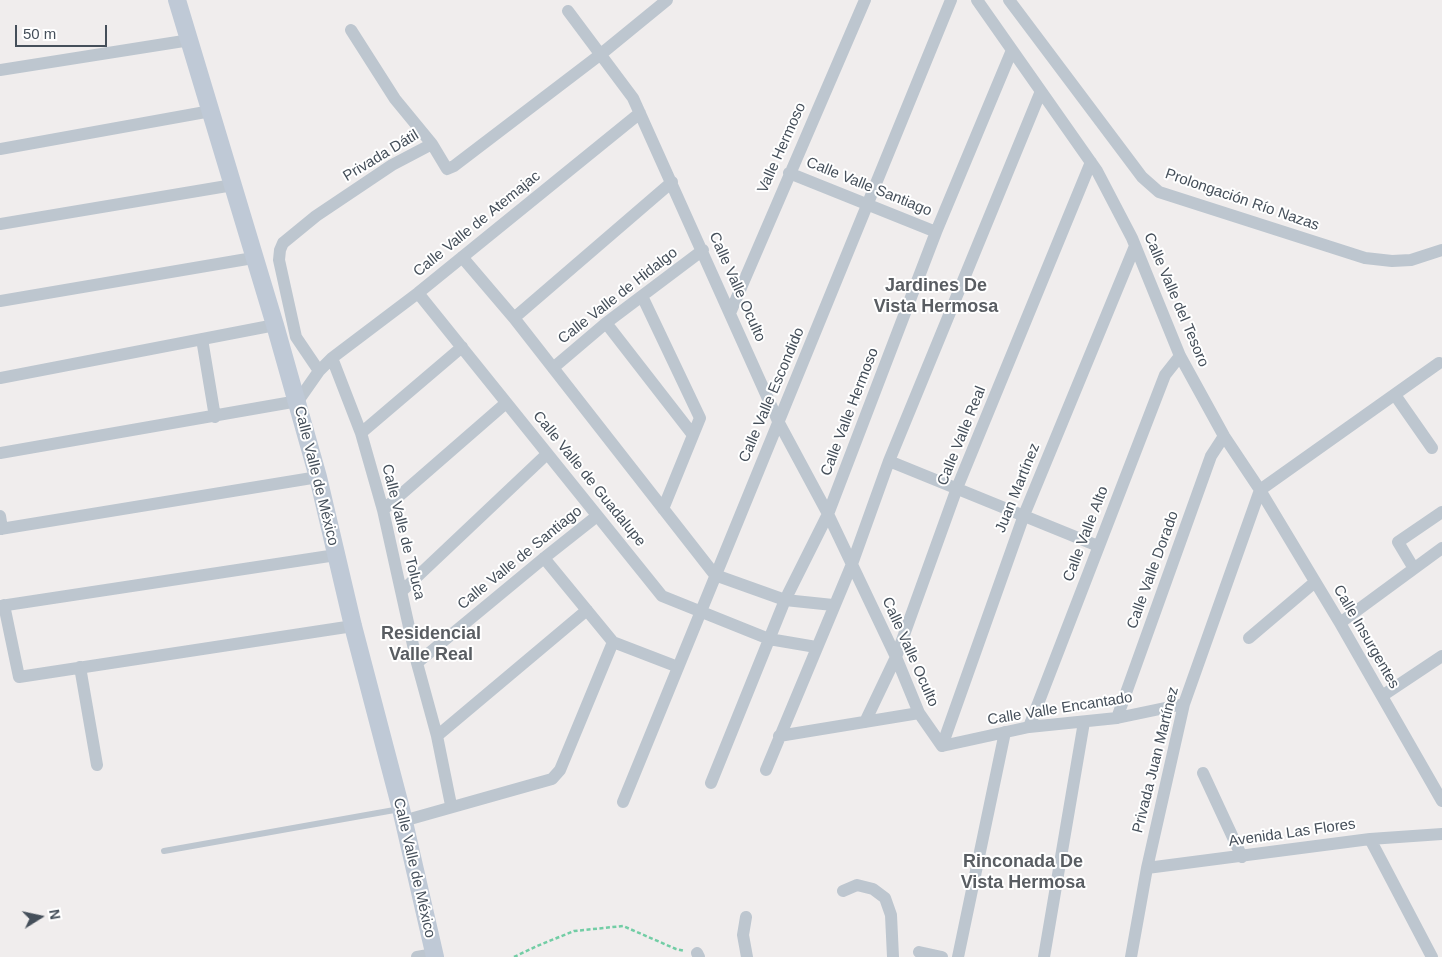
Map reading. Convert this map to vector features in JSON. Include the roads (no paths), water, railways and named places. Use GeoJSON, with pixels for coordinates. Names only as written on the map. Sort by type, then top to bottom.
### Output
{"type":"FeatureCollection","features":[{"type":"Feature","properties":{"kind":"street","name":"Calle Valle de México"},"geometry":{"type":"LineString","coordinates":[[177,0],[211,110],[253,258],[298,401],[318,477],[353,626],[402,815],[428,956]]}},
{"type":"Feature","properties":{"kind":"street","name":"Privada Dátil"},"geometry":{"type":"LineString","coordinates":[[319,371],[296,337],[279,260],[280,250],[284,243],[316,216],[392,165],[432,144],[448,169],[454,166],[601,54],[667,0]]}},
{"type":"Feature","properties":{"kind":"street","name":"Valle Hermoso"},"geometry":{"type":"LineString","coordinates":[[731,311],[789,173],[866,0]]}},
{"type":"Feature","properties":{"kind":"street","name":"Calle Valle Escondido"},"geometry":{"type":"LineString","coordinates":[[623,802],[778,421],[869,205],[951,0]]}},
{"type":"Feature","properties":{"kind":"street","name":"Calle Valle del Tesoro"},"geometry":{"type":"LineString","coordinates":[[977,0],[1094,167],[1135,246],[1180,356],[1224,436],[1260,490]]}},
{"type":"Feature","properties":{"kind":"street","name":"Prolongación Río Nazas"},"geometry":{"type":"LineString","coordinates":[[1009,0],[1142,177],[1158,192],[1366,258],[1392,261],[1412,260],[1442,250]]}},
{"type":"Feature","properties":{"kind":"street","name":"Calle Valle Oculto"},"geometry":{"type":"LineString","coordinates":[[568,11],[633,98],[731,311],[778,421],[828,514],[852,564],[896,657],[918,713],[942,746]]}},
{"type":"Feature","properties":{"kind":"street"},"geometry":{"type":"LineString","coordinates":[[351,30],[395,100],[432,144]]}},
{"type":"Feature","properties":{"kind":"street"},"geometry":{"type":"LineString","coordinates":[[0,70],[190,40]]}},
{"type":"Feature","properties":{"kind":"street","name":"Calle Valle Hermoso"},"geometry":{"type":"LineString","coordinates":[[711,783],[785,600],[828,514],[936,232],[1012,50]]}},
{"type":"Feature","properties":{"kind":"street"},"geometry":{"type":"LineString","coordinates":[[766,770],[852,564],[889,461],[1041,91]]}},
{"type":"Feature","properties":{"kind":"street"},"geometry":{"type":"LineString","coordinates":[[0,149],[211,110]]}},
{"type":"Feature","properties":{"kind":"street","name":"Calle Valle de Atemajac"},"geometry":{"type":"LineString","coordinates":[[298,401],[319,371],[332,358],[418,293],[640,113]]}},
{"type":"Feature","properties":{"kind":"street","name":"Calle Valle Real"},"geometry":{"type":"LineString","coordinates":[[865,722],[896,657],[957,488],[1094,167]]}},
{"type":"Feature","properties":{"kind":"street","name":"Calle Valle Santiago"},"geometry":{"type":"LineString","coordinates":[[789,173],[936,232]]}},
{"type":"Feature","properties":{"kind":"street"},"geometry":{"type":"LineString","coordinates":[[514,318],[672,182]]}},
{"type":"Feature","properties":{"kind":"street"},"geometry":{"type":"LineString","coordinates":[[0,224],[233,185]]}},
{"type":"Feature","properties":{"kind":"street","name":"Juan Martínez"},"geometry":{"type":"LineString","coordinates":[[942,746],[1024,515],[1135,246]]}},
{"type":"Feature","properties":{"kind":"street","name":"Calle Valle de Hidalgo"},"geometry":{"type":"LineString","coordinates":[[553,368],[606,323],[703,250]]}},
{"type":"Feature","properties":{"kind":"street"},"geometry":{"type":"LineString","coordinates":[[462,257],[514,318],[715,575],[785,600],[834,605]]}},
{"type":"Feature","properties":{"kind":"street"},"geometry":{"type":"LineString","coordinates":[[0,301],[253,258]]}},
{"type":"Feature","properties":{"kind":"street","name":"Calle Valle de Guadalupe"},"geometry":{"type":"LineString","coordinates":[[418,293],[662,596],[769,639],[816,647]]}},
{"type":"Feature","properties":{"kind":"street"},"geometry":{"type":"LineString","coordinates":[[642,296],[700,418],[663,509]]}},
{"type":"Feature","properties":{"kind":"street"},"geometry":{"type":"LineString","coordinates":[[606,323],[693,435]]}},
{"type":"Feature","properties":{"kind":"street"},"geometry":{"type":"LineString","coordinates":[[0,378],[275,325]]}},
{"type":"Feature","properties":{"kind":"street"},"geometry":{"type":"LineString","coordinates":[[202,339],[215,417]]}},
{"type":"Feature","properties":{"kind":"street"},"geometry":{"type":"LineString","coordinates":[[361,433],[462,347]]}},
{"type":"Feature","properties":{"kind":"street","name":"Calle Valle Alto"},"geometry":{"type":"LineString","coordinates":[[1029,727],[1165,375],[1180,356]]}},
{"type":"Feature","properties":{"kind":"street","name":"Calle Valle de Toluca"},"geometry":{"type":"LineString","coordinates":[[332,358],[361,433],[383,510],[417,663],[437,736],[451,806]]}},
{"type":"Feature","properties":{"kind":"street"},"geometry":{"type":"LineString","coordinates":[[1260,490],[1439,363]]}},
{"type":"Feature","properties":{"kind":"street"},"geometry":{"type":"LineString","coordinates":[[1395,395],[1432,448]]}},
{"type":"Feature","properties":{"kind":"street"},"geometry":{"type":"LineString","coordinates":[[0,454],[298,401]]}},
{"type":"Feature","properties":{"kind":"street"},"geometry":{"type":"LineString","coordinates":[[383,510],[506,403]]}},
{"type":"Feature","properties":{"kind":"street","name":"Calle Valle Dorado"},"geometry":{"type":"LineString","coordinates":[[1116,718],[1211,456],[1224,436]]}},
{"type":"Feature","properties":{"kind":"street"},"geometry":{"type":"LineString","coordinates":[[402,591],[547,454]]}},
{"type":"Feature","properties":{"kind":"street"},"geometry":{"type":"LineString","coordinates":[[889,461],[1098,546]]}},
{"type":"Feature","properties":{"kind":"street"},"geometry":{"type":"LineString","coordinates":[[0,516],[1,529],[318,477]]}},
{"type":"Feature","properties":{"kind":"street","name":"Calle Insurgentes"},"geometry":{"type":"LineString","coordinates":[[1260,490],[1340,623],[1442,801]]}},
{"type":"Feature","properties":{"kind":"street","name":"Privada Juan Martínez"},"geometry":{"type":"LineString","coordinates":[[1131,957],[1147,868],[1184,704],[1260,490]]}},
{"type":"Feature","properties":{"kind":"street"},"geometry":{"type":"LineString","coordinates":[[1413,567],[1398,542],[1442,512]]}},
{"type":"Feature","properties":{"kind":"street","name":"Calle Valle de Santiago"},"geometry":{"type":"LineString","coordinates":[[417,663],[598,516]]}},
{"type":"Feature","properties":{"kind":"street"},"geometry":{"type":"LineString","coordinates":[[1340,623],[1413,567],[1442,548]]}},
{"type":"Feature","properties":{"kind":"street"},"geometry":{"type":"LineString","coordinates":[[336,555],[2,605],[19,677],[353,626]]}},
{"type":"Feature","properties":{"kind":"street"},"geometry":{"type":"LineString","coordinates":[[544,558],[613,642],[678,668]]}},
{"type":"Feature","properties":{"kind":"street"},"geometry":{"type":"LineString","coordinates":[[1248,638],[1315,582]]}},
{"type":"Feature","properties":{"kind":"street"},"geometry":{"type":"LineString","coordinates":[[437,736],[587,610]]}},
{"type":"Feature","properties":{"kind":"street"},"geometry":{"type":"LineString","coordinates":[[0,627],[14,656]]}},
{"type":"Feature","properties":{"kind":"street"},"geometry":{"type":"LineString","coordinates":[[402,815],[451,806],[552,779],[560,770],[613,642]]}},
{"type":"Feature","properties":{"kind":"street"},"geometry":{"type":"LineString","coordinates":[[1382,696],[1442,656]]}},
{"type":"Feature","properties":{"kind":"street"},"geometry":{"type":"LineString","coordinates":[[80,667],[97,765]]}},
{"type":"Feature","properties":{"kind":"street","name":"Calle Valle Encantado"},"geometry":{"type":"LineString","coordinates":[[942,746],[1029,727],[1116,718],[1184,704]]}},
{"type":"Feature","properties":{"kind":"street"},"geometry":{"type":"LineString","coordinates":[[779,736],[918,713]]}},
{"type":"Feature","properties":{"kind":"street"},"geometry":{"type":"LineString","coordinates":[[1044,957],[1084,722]]}},
{"type":"Feature","properties":{"kind":"street"},"geometry":{"type":"LineString","coordinates":[[958,957],[1005,732]]}},
{"type":"Feature","properties":{"kind":"street"},"geometry":{"type":"LineString","coordinates":[[1202,773],[1242,857]]}},
{"type":"Feature","properties":{"kind":"street","name":"Avenida Las Flores"},"geometry":{"type":"LineString","coordinates":[[1147,868],[1242,857],[1370,838],[1442,834]]}},
{"type":"Feature","properties":{"kind":"street"},"geometry":{"type":"LineString","coordinates":[[1370,838],[1432,957]]}},
{"type":"Feature","properties":{"kind":"street"},"geometry":{"type":"LineString","coordinates":[[843,891],[857,885],[873,889],[885,898],[891,915],[893,957]]}},
{"type":"Feature","properties":{"kind":"street"},"geometry":{"type":"LineString","coordinates":[[746,917],[743,935],[747,957]]}},
{"type":"Feature","properties":{"kind":"street"},"geometry":{"type":"LineString","coordinates":[[919,952],[942,957]]}},
{"type":"Feature","properties":{"kind":"lane"},"geometry":{"type":"LineString","coordinates":[[164,851],[402,815]]}},
{"type":"Feature","properties":{"kind":"district","name":"Jardines De Vista Hermosa"},"geometry":{"type":"Point","coordinates":[936,296]}},
{"type":"Feature","properties":{"kind":"district","name":"Residencial Valle Real"},"geometry":{"type":"Point","coordinates":[431,644]}},
{"type":"Feature","properties":{"kind":"district","name":"Rinconada De Vista Hermosa"},"geometry":{"type":"Point","coordinates":[1023,872]}}]}
